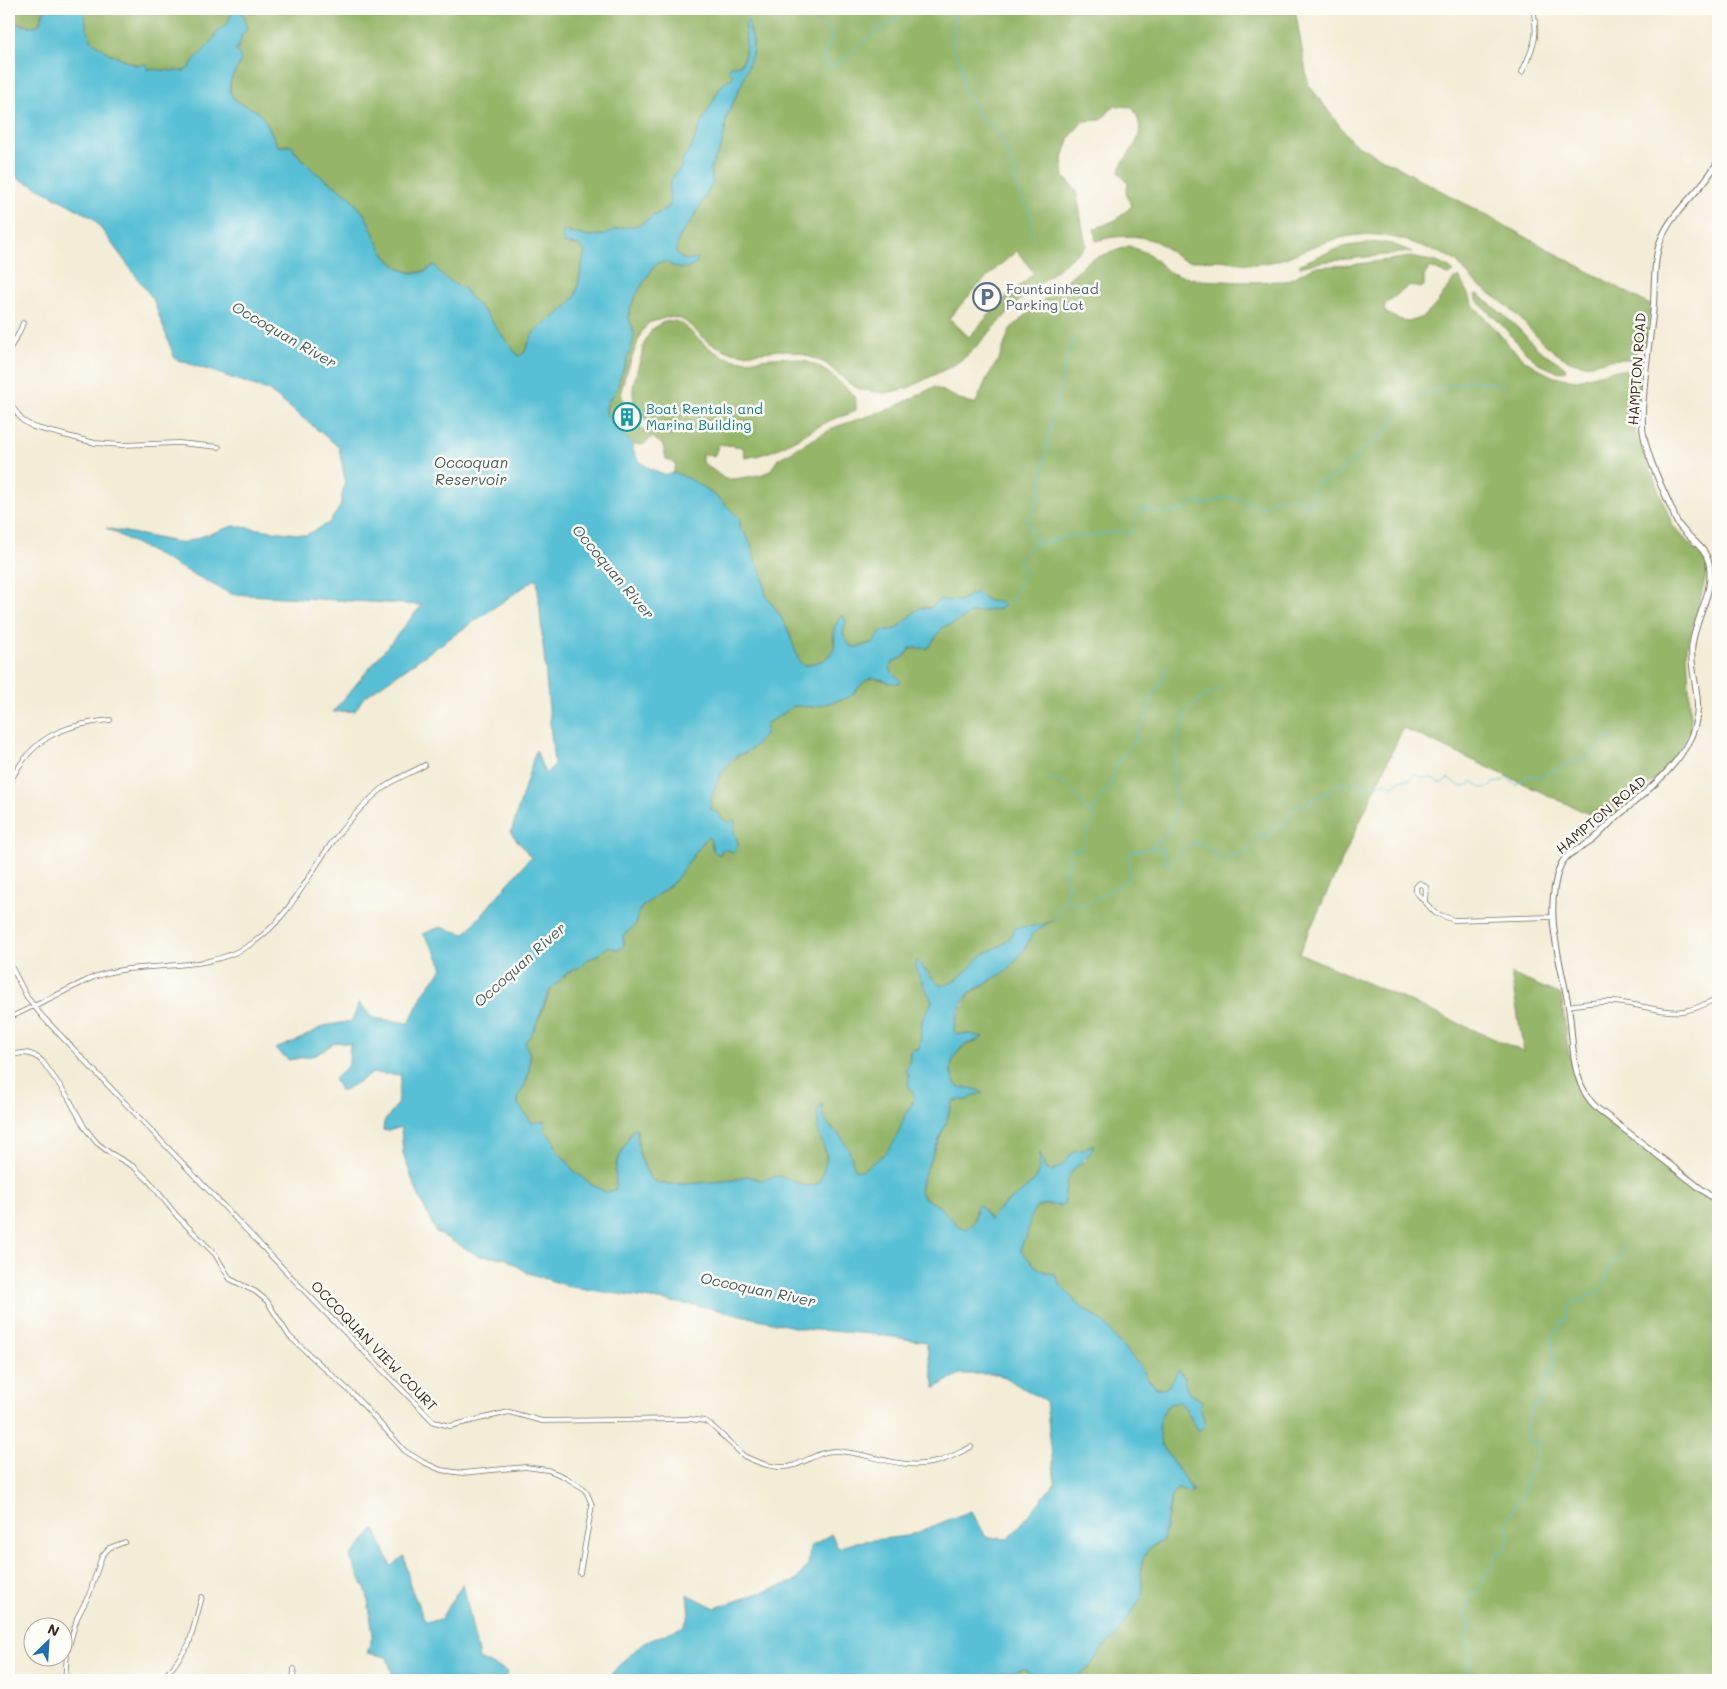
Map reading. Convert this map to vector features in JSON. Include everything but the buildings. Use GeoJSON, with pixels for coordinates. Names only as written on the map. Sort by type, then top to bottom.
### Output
{"type":"FeatureCollection","features":[{"type":"Feature","properties":{"kind":"street"},"geometry":{"type":"LineString","coordinates":[[1522,72],[1536,37],[1533,9]]}},
{"type":"Feature","properties":{"kind":"street","name":"HAMPTON ROAD"},"geometry":{"type":"LineString","coordinates":[[1718,161],[1709,178],[1674,215],[1659,245],[1643,409],[1643,429],[1647,449],[1674,516],[1681,528],[1704,551],[1709,564],[1710,578],[1708,591],[1692,647],[1692,662],[1698,699],[1696,722],[1692,735],[1684,748],[1665,773],[1646,793],[1611,822],[1592,841],[1571,852],[1562,861],[1557,874],[1552,917],[1580,1086],[1588,1099],[1598,1109],[1718,1202]]}},
{"type":"Feature","properties":{"kind":"street"},"geometry":{"type":"LineString","coordinates":[[9,350],[23,323]]}},
{"type":"Feature","properties":{"kind":"street"},"geometry":{"type":"LineString","coordinates":[[9,402],[22,420],[33,427],[95,443],[122,445],[179,443],[219,447]]}},
{"type":"Feature","properties":{"kind":"street"},"geometry":{"type":"LineString","coordinates":[[9,785],[17,769],[27,756],[46,739],[74,725],[110,720]]}},
{"type":"Feature","properties":{"kind":"street"},"geometry":{"type":"LineString","coordinates":[[9,1018],[106,972],[128,968],[199,964],[224,958],[252,944],[269,930],[285,912],[331,844],[360,809],[391,782],[425,765]]}},
{"type":"Feature","properties":{"kind":"street"},"geometry":{"type":"LineString","coordinates":[[1425,902],[1435,913],[1454,920],[1552,917]]}},
{"type":"Feature","properties":{"kind":"street"},"geometry":{"type":"LineString","coordinates":[[9,962],[33,1006]]}},
{"type":"Feature","properties":{"kind":"street"},"geometry":{"type":"LineString","coordinates":[[1568,1006],[1608,1002],[1681,1012],[1701,1007],[1718,997]]}},
{"type":"Feature","properties":{"kind":"street","name":"OCCOQUAN VIEW COURT"},"geometry":{"type":"LineString","coordinates":[[33,1006],[324,1312],[431,1420],[439,1425],[450,1426],[509,1412],[533,1419],[551,1421],[689,1419],[704,1421],[710,1424],[744,1456],[778,1467],[790,1466],[816,1455],[833,1451],[903,1464],[928,1464],[946,1459],[971,1446]]}},
{"type":"Feature","properties":{"kind":"street"},"geometry":{"type":"LineString","coordinates":[[9,1057],[20,1053],[27,1053],[38,1057],[68,1098],[85,1128],[97,1143],[134,1167],[145,1177],[177,1216],[215,1254],[230,1279],[256,1292],[267,1301],[289,1336],[355,1396],[405,1451],[441,1470],[462,1473],[525,1468],[548,1470],[565,1477],[583,1488],[591,1499],[592,1505],[580,1573]]}},
{"type":"Feature","properties":{"kind":"street"},"geometry":{"type":"LineString","coordinates":[[65,1680],[67,1652],[76,1620],[89,1595],[102,1556],[109,1548],[125,1542]]}},
{"type":"Feature","properties":{"kind":"street"},"geometry":{"type":"LineString","coordinates":[[161,1680],[189,1644],[202,1597]]}},
{"type":"Feature","properties":{"kind":"street"},"geometry":{"type":"LineString","coordinates":[[292,1680],[294,1669]]}},
{"type":"Feature","properties":{"kind":"green space"},"geometry":{"type":"Polygon","coordinates":[[[9,9],[47,9],[43,12],[40,23],[32,26],[9,22],[9,9]]]}},
{"type":"Feature","properties":{"kind":"green space"},"geometry":{"type":"Polygon","coordinates":[[[83,9],[234,9],[227,24],[217,32],[210,44],[194,60],[189,68],[184,71],[178,71],[147,69],[108,53],[92,41],[88,34],[83,9]]]}},
{"type":"Feature","properties":{"kind":"green space"},"geometry":{"type":"Polygon","coordinates":[[[239,9],[1295,9],[1308,84],[1352,142],[1650,305],[1646,346],[1639,346],[1633,359],[1581,364],[1561,356],[1542,342],[1518,316],[1477,284],[1452,259],[1430,249],[1399,239],[1384,236],[1354,235],[1320,244],[1273,262],[1260,264],[1217,260],[1186,261],[1178,258],[1162,245],[1146,238],[1121,236],[1096,241],[1094,229],[1116,220],[1132,206],[1126,193],[1128,183],[1119,173],[1137,141],[1140,130],[1139,124],[1132,107],[1114,106],[1101,120],[1083,121],[1070,137],[1062,160],[1064,177],[1076,190],[1086,246],[1022,298],[969,354],[954,365],[908,388],[885,393],[862,390],[850,384],[825,363],[800,353],[780,350],[744,354],[727,351],[708,342],[685,321],[668,317],[648,323],[641,333],[624,379],[621,391],[624,404],[617,416],[624,426],[627,427],[638,421],[641,422],[639,427],[648,433],[654,426],[644,418],[634,402],[634,384],[646,340],[653,329],[659,324],[668,321],[682,324],[712,350],[729,358],[745,361],[771,358],[792,359],[801,360],[819,367],[835,378],[851,393],[855,398],[856,410],[827,422],[788,444],[757,456],[745,458],[743,447],[719,444],[714,457],[702,453],[702,462],[725,479],[760,475],[770,471],[778,459],[835,427],[893,408],[934,387],[968,403],[976,403],[987,378],[1000,357],[1010,329],[1090,260],[1129,246],[1149,254],[1170,273],[1199,280],[1286,281],[1314,267],[1351,265],[1410,257],[1437,262],[1454,272],[1448,275],[1430,267],[1424,276],[1424,286],[1420,288],[1410,285],[1385,304],[1384,311],[1407,321],[1417,319],[1433,308],[1454,279],[1459,277],[1474,306],[1509,346],[1526,361],[1542,371],[1554,377],[1577,380],[1610,371],[1634,369],[1635,376],[1642,380],[1635,432],[1673,526],[1709,565],[1687,649],[1691,727],[1680,749],[1656,778],[1606,822],[1403,728],[1299,953],[1524,1052],[1511,974],[1561,995],[1571,1066],[1586,1103],[1718,1206],[1718,1680],[1076,1680],[1077,1677],[1088,1669],[1103,1648],[1117,1635],[1144,1594],[1140,1575],[1142,1562],[1148,1549],[1160,1543],[1166,1528],[1172,1495],[1178,1488],[1192,1491],[1161,1444],[1159,1431],[1164,1411],[1173,1403],[1180,1402],[1197,1430],[1205,1424],[1200,1407],[1202,1401],[1188,1391],[1184,1376],[1179,1370],[1165,1389],[1156,1388],[1147,1378],[1141,1367],[1114,1337],[1106,1324],[1075,1302],[1061,1286],[1055,1274],[1042,1272],[1021,1251],[1032,1214],[1039,1207],[1048,1205],[1060,1206],[1065,1203],[1064,1194],[1069,1176],[1076,1167],[1087,1160],[1092,1144],[1083,1150],[1074,1151],[1063,1165],[1052,1171],[1045,1169],[1040,1154],[1039,1169],[1035,1180],[1001,1207],[990,1220],[981,1206],[976,1209],[973,1223],[967,1229],[958,1226],[939,1206],[924,1198],[920,1192],[922,1179],[946,1123],[952,1103],[954,1101],[967,1100],[974,1095],[966,1087],[961,1088],[957,1086],[953,1079],[952,1065],[957,1053],[962,1048],[976,1042],[971,1034],[957,1034],[954,1031],[955,1023],[969,994],[991,981],[1025,949],[1032,934],[1045,925],[1015,928],[1007,941],[983,955],[951,983],[940,985],[928,972],[920,967],[932,1001],[922,1020],[922,1037],[919,1048],[910,1051],[910,1063],[905,1071],[909,1074],[909,1087],[914,1092],[913,1100],[904,1117],[901,1131],[895,1143],[882,1156],[864,1169],[855,1170],[840,1135],[823,1118],[822,1105],[818,1114],[818,1124],[826,1153],[826,1163],[823,1174],[816,1185],[806,1186],[779,1176],[761,1180],[747,1176],[734,1180],[688,1184],[659,1184],[650,1178],[643,1164],[639,1153],[637,1128],[633,1128],[616,1164],[615,1190],[606,1192],[592,1185],[573,1170],[556,1150],[554,1141],[544,1130],[544,1126],[532,1123],[518,1104],[518,1096],[525,1085],[529,1073],[530,1055],[525,1047],[525,1043],[534,1030],[552,987],[562,980],[568,972],[580,967],[607,947],[619,950],[625,944],[623,936],[636,924],[641,908],[674,882],[707,837],[710,838],[713,850],[720,855],[723,849],[733,851],[738,843],[730,823],[722,818],[718,812],[710,809],[710,800],[724,770],[738,755],[746,753],[767,723],[793,706],[814,707],[850,697],[865,681],[871,678],[881,679],[889,683],[901,681],[892,672],[890,667],[893,662],[904,657],[910,648],[928,648],[943,627],[953,624],[971,613],[998,609],[1000,602],[988,601],[977,592],[965,599],[940,601],[930,608],[919,608],[897,629],[881,631],[875,642],[855,647],[850,646],[843,633],[846,622],[842,616],[833,631],[834,649],[824,660],[804,666],[799,662],[788,630],[766,595],[763,578],[756,563],[751,544],[740,528],[737,516],[714,495],[680,475],[673,473],[676,464],[666,459],[663,445],[652,437],[643,445],[635,444],[633,446],[614,428],[607,415],[606,408],[609,400],[616,392],[632,343],[633,331],[629,312],[639,289],[657,263],[667,262],[672,266],[696,264],[697,258],[686,260],[677,255],[675,251],[676,246],[709,189],[712,178],[710,169],[721,147],[726,118],[743,81],[752,55],[753,42],[745,23],[746,38],[743,60],[739,65],[730,66],[733,77],[720,88],[692,146],[683,158],[681,167],[672,178],[669,189],[670,206],[638,226],[616,229],[605,235],[585,236],[564,230],[564,243],[578,245],[585,251],[576,295],[567,307],[534,332],[524,353],[519,356],[464,288],[447,280],[433,265],[425,270],[416,272],[400,268],[393,262],[380,248],[365,215],[351,197],[315,172],[289,145],[278,146],[267,123],[232,97],[231,80],[240,65],[234,49],[239,47],[244,16],[239,9]],[[1017,251],[981,283],[949,318],[969,337],[1000,303],[1034,273],[1017,251]]]}},
{"type":"Feature","properties":{"kind":"green space"},"geometry":{"type":"Polygon","coordinates":[[[1378,242],[1392,244],[1412,252],[1320,262],[1300,267],[1300,264],[1341,247],[1378,242]]]}},
{"type":"Feature","properties":{"kind":"green space"},"geometry":{"type":"Polygon","coordinates":[[[1478,294],[1513,323],[1539,350],[1564,366],[1566,369],[1564,372],[1544,366],[1528,354],[1477,300],[1475,295],[1478,294]]]}},
{"type":"Feature","properties":{"kind":"green space"},"geometry":{"type":"Polygon","coordinates":[[[1024,1669],[1037,1680],[916,1680],[939,1675],[980,1679],[1024,1669]]]}},
{"type":"Feature","properties":{"kind":"water","name":"Occoquan Reservoir"},"geometry":{"type":"Polygon","coordinates":[[[47,9],[83,9],[88,33],[92,41],[108,53],[135,65],[147,64],[147,69],[184,71],[189,68],[194,60],[210,44],[217,32],[227,24],[234,9],[239,9],[244,16],[247,30],[242,34],[239,47],[235,49],[240,59],[230,85],[230,91],[234,99],[258,112],[267,124],[278,146],[293,146],[293,150],[315,172],[351,197],[365,216],[380,246],[391,262],[408,272],[418,273],[436,265],[447,279],[464,288],[519,356],[524,353],[534,332],[567,307],[576,295],[585,251],[578,245],[564,243],[563,231],[585,236],[605,235],[616,229],[639,225],[670,206],[669,189],[672,178],[681,167],[683,158],[692,146],[720,88],[733,77],[729,67],[740,65],[743,61],[746,38],[745,23],[748,21],[753,42],[752,55],[743,81],[726,118],[721,147],[710,169],[713,183],[691,222],[680,235],[677,245],[676,252],[682,259],[692,260],[697,258],[696,264],[682,268],[667,262],[657,263],[639,289],[629,312],[634,333],[633,343],[616,392],[606,407],[606,414],[614,426],[632,444],[638,460],[659,473],[678,474],[704,487],[740,519],[740,528],[751,544],[756,563],[762,573],[766,595],[788,630],[799,661],[804,666],[824,660],[829,656],[835,647],[834,628],[842,615],[846,622],[843,633],[850,646],[861,647],[874,642],[881,631],[897,629],[919,608],[930,608],[939,600],[959,601],[977,592],[988,601],[1000,602],[1004,606],[998,609],[971,613],[953,624],[943,627],[928,648],[910,648],[904,657],[893,662],[890,667],[892,672],[901,681],[900,683],[889,683],[881,679],[871,678],[865,681],[850,697],[814,707],[793,706],[767,723],[763,737],[747,752],[738,755],[727,765],[718,779],[712,795],[710,809],[727,822],[730,823],[733,819],[735,820],[734,832],[738,843],[736,850],[733,852],[723,849],[718,855],[713,850],[710,838],[707,837],[674,882],[641,908],[636,924],[623,936],[623,947],[619,950],[607,947],[580,967],[568,972],[549,991],[534,1030],[525,1043],[530,1055],[529,1073],[525,1085],[518,1096],[518,1104],[532,1123],[546,1121],[544,1130],[554,1141],[556,1150],[573,1170],[592,1185],[606,1192],[615,1190],[616,1166],[627,1141],[636,1127],[639,1153],[643,1164],[650,1178],[659,1184],[688,1184],[734,1180],[747,1176],[761,1180],[779,1176],[806,1186],[816,1185],[821,1179],[827,1157],[818,1130],[818,1111],[822,1104],[823,1117],[842,1138],[849,1150],[855,1170],[862,1170],[889,1149],[905,1115],[914,1101],[914,1094],[908,1085],[909,1074],[905,1071],[910,1063],[910,1051],[919,1048],[922,1021],[932,1001],[917,972],[915,962],[918,961],[939,984],[946,985],[958,978],[984,954],[1005,943],[1015,928],[1040,925],[1054,919],[1032,934],[1025,949],[1007,971],[969,993],[961,1006],[954,1031],[957,1034],[971,1034],[983,1037],[969,1043],[958,1051],[951,1067],[952,1075],[957,1086],[976,1089],[983,1093],[974,1095],[967,1100],[954,1101],[952,1103],[946,1123],[922,1179],[920,1192],[924,1198],[939,1206],[958,1226],[967,1229],[975,1221],[977,1205],[981,1206],[990,1220],[1001,1207],[1030,1185],[1038,1173],[1040,1153],[1045,1169],[1052,1171],[1063,1165],[1074,1151],[1083,1150],[1094,1144],[1090,1154],[1075,1168],[1069,1177],[1064,1203],[1060,1206],[1042,1205],[1032,1213],[1021,1251],[1040,1269],[1055,1274],[1061,1286],[1075,1302],[1106,1324],[1114,1337],[1141,1367],[1147,1378],[1156,1388],[1165,1389],[1173,1380],[1178,1370],[1184,1376],[1188,1391],[1202,1401],[1200,1407],[1205,1424],[1201,1430],[1197,1430],[1180,1402],[1168,1406],[1161,1417],[1159,1431],[1161,1444],[1193,1491],[1190,1492],[1178,1488],[1174,1492],[1169,1504],[1163,1540],[1150,1548],[1143,1558],[1141,1570],[1144,1594],[1117,1635],[1103,1648],[1088,1669],[1077,1677],[1076,1680],[1037,1680],[1024,1669],[974,1679],[934,1675],[916,1680],[606,1680],[642,1644],[684,1626],[689,1615],[687,1594],[715,1608],[796,1581],[808,1565],[810,1547],[831,1534],[838,1548],[856,1542],[908,1536],[971,1511],[986,1537],[1009,1539],[1055,1483],[1046,1401],[998,1374],[960,1374],[935,1388],[926,1342],[872,1334],[803,1329],[705,1307],[571,1287],[528,1273],[505,1258],[479,1256],[436,1232],[414,1185],[403,1153],[401,1127],[388,1131],[383,1130],[384,1122],[397,1105],[401,1075],[373,1073],[341,1092],[334,1079],[349,1065],[350,1044],[336,1042],[316,1055],[289,1060],[275,1049],[296,1041],[324,1026],[352,1021],[359,1003],[373,1018],[409,1023],[424,992],[443,968],[435,951],[423,934],[440,927],[465,934],[531,857],[511,833],[536,750],[545,774],[554,765],[537,578],[363,698],[355,711],[333,712],[422,605],[231,594],[106,528],[182,543],[233,526],[306,535],[329,523],[340,507],[345,480],[339,447],[268,390],[175,359],[153,299],[93,218],[33,185],[9,175],[9,22],[30,26],[38,25],[47,9]]]}},
{"type":"Feature","properties":{"kind":"water"},"geometry":{"type":"Polygon","coordinates":[[[375,1529],[391,1566],[404,1556],[410,1586],[425,1621],[440,1620],[463,1583],[479,1659],[508,1672],[506,1680],[440,1680],[423,1678],[394,1680],[387,1657],[367,1653],[373,1635],[367,1593],[350,1557],[375,1529]]]}},
{"type":"Feature","properties":{"kind":"waterway"},"geometry":{"type":"LineString","coordinates":[[747,9],[747,20]]}},
{"type":"Feature","properties":{"kind":"waterway"},"geometry":{"type":"LineString","coordinates":[[808,9],[816,22],[829,27],[831,30],[830,42],[823,58],[827,65],[835,66],[879,29],[898,18],[906,9]]}},
{"type":"Feature","properties":{"kind":"waterway"},"geometry":{"type":"LineString","coordinates":[[954,9],[953,52],[961,63],[963,88],[976,106],[977,115],[987,120],[991,128],[1001,135],[999,140],[1004,144],[1015,171],[1015,183],[1021,193],[1020,198],[1030,213],[1033,237]]}},
{"type":"Feature","properties":{"kind":"waterway"},"geometry":{"type":"LineString","coordinates":[[1003,607],[1013,599],[1025,573],[1019,560],[1023,553],[1033,546],[1033,542],[1037,541],[1037,535],[1031,530],[1027,519],[1038,501],[1049,433],[1065,362],[1074,337]]}},
{"type":"Feature","properties":{"kind":"waterway"},"geometry":{"type":"LineString","coordinates":[[1034,545],[1068,536],[1085,537],[1120,531],[1128,535],[1137,515],[1143,508],[1159,513],[1171,512],[1188,507],[1196,500],[1199,504],[1207,504],[1228,496],[1246,500],[1264,508],[1276,499],[1292,497],[1302,499],[1303,503],[1308,506],[1312,504],[1311,495],[1315,484],[1339,474],[1345,465],[1355,460],[1359,452],[1381,437],[1394,423],[1394,416],[1415,399],[1435,390],[1471,380],[1504,385]]}},
{"type":"Feature","properties":{"kind":"waterway"},"geometry":{"type":"LineString","coordinates":[[1092,814],[1101,795],[1109,788],[1117,763],[1132,744],[1137,741],[1137,733],[1147,715],[1154,694],[1163,680],[1167,665]]}},
{"type":"Feature","properties":{"kind":"waterway"},"geometry":{"type":"LineString","coordinates":[[1150,848],[1156,841],[1159,841],[1167,834],[1168,825],[1176,808],[1173,773],[1176,747],[1184,723],[1184,716],[1196,702],[1223,686]]}},
{"type":"Feature","properties":{"kind":"waterway"},"geometry":{"type":"LineString","coordinates":[[1054,919],[1066,901],[1088,903],[1126,881],[1130,874],[1129,855],[1132,851],[1160,848],[1163,850],[1164,864],[1167,864],[1192,842],[1212,850],[1217,858],[1223,861],[1234,853],[1243,854],[1252,846],[1261,831],[1262,837],[1266,839],[1270,836],[1275,825],[1282,828],[1285,827],[1290,812],[1294,807],[1308,804],[1314,798],[1326,794],[1342,782],[1359,783],[1365,787],[1375,782],[1382,784],[1385,782],[1394,787],[1400,780],[1411,780],[1413,775],[1416,774],[1421,777],[1432,778],[1441,783],[1448,778],[1462,787],[1468,786],[1472,781],[1482,788],[1490,787],[1493,783],[1500,782],[1508,777],[1515,785],[1523,781],[1528,774],[1534,776],[1544,775],[1563,765],[1569,764],[1571,761],[1585,759],[1595,753],[1602,743],[1613,736]]}},
{"type":"Feature","properties":{"kind":"waterway"},"geometry":{"type":"LineString","coordinates":[[1048,777],[1068,787],[1095,821],[1087,831],[1087,836],[1083,840],[1085,843],[1079,851],[1072,849],[1068,854],[1071,862],[1063,875],[1069,886],[1065,893],[1066,900]]}},
{"type":"Feature","properties":{"kind":"waterway"},"geometry":{"type":"LineString","coordinates":[[1472,1680],[1467,1677],[1472,1652],[1469,1642],[1465,1637],[1471,1628],[1469,1619],[1463,1616],[1470,1609],[1470,1604],[1466,1601],[1473,1592],[1478,1592],[1487,1570],[1493,1566],[1496,1554],[1505,1551],[1510,1532],[1507,1521],[1522,1497],[1524,1484],[1530,1472],[1534,1471],[1539,1441],[1538,1439],[1532,1443],[1529,1442],[1526,1428],[1530,1412],[1536,1405],[1540,1406],[1541,1403],[1542,1394],[1539,1387],[1542,1384],[1549,1383],[1550,1379],[1544,1372],[1546,1370],[1551,1374],[1553,1369],[1552,1335],[1559,1330],[1561,1321],[1567,1322],[1566,1316],[1569,1307],[1574,1301],[1583,1301],[1587,1294],[1602,1290],[1610,1266],[1620,1258],[1623,1246]]}},
{"type":"Feature","properties":{"kind":"place","name":"Fountainhead Parking Lot"},"geometry":{"type":"Point","coordinates":[987,297]}},
{"type":"Feature","properties":{"kind":"place","name":"Boat Rentals and Marina Building"},"geometry":{"type":"Point","coordinates":[627,417]}},
{"type":"Feature","properties":{"kind":"water label","name":"Occoquan River"},"geometry":{"type":"Point","coordinates":[284,335]}},
{"type":"Feature","properties":{"kind":"water label","name":"Occoquan River"},"geometry":{"type":"Point","coordinates":[613,572]}},
{"type":"Feature","properties":{"kind":"water label","name":"Occoquan River"},"geometry":{"type":"Point","coordinates":[520,965]}},
{"type":"Feature","properties":{"kind":"water label","name":"Occoquan River"},"geometry":{"type":"Point","coordinates":[758,1290]}}]}
